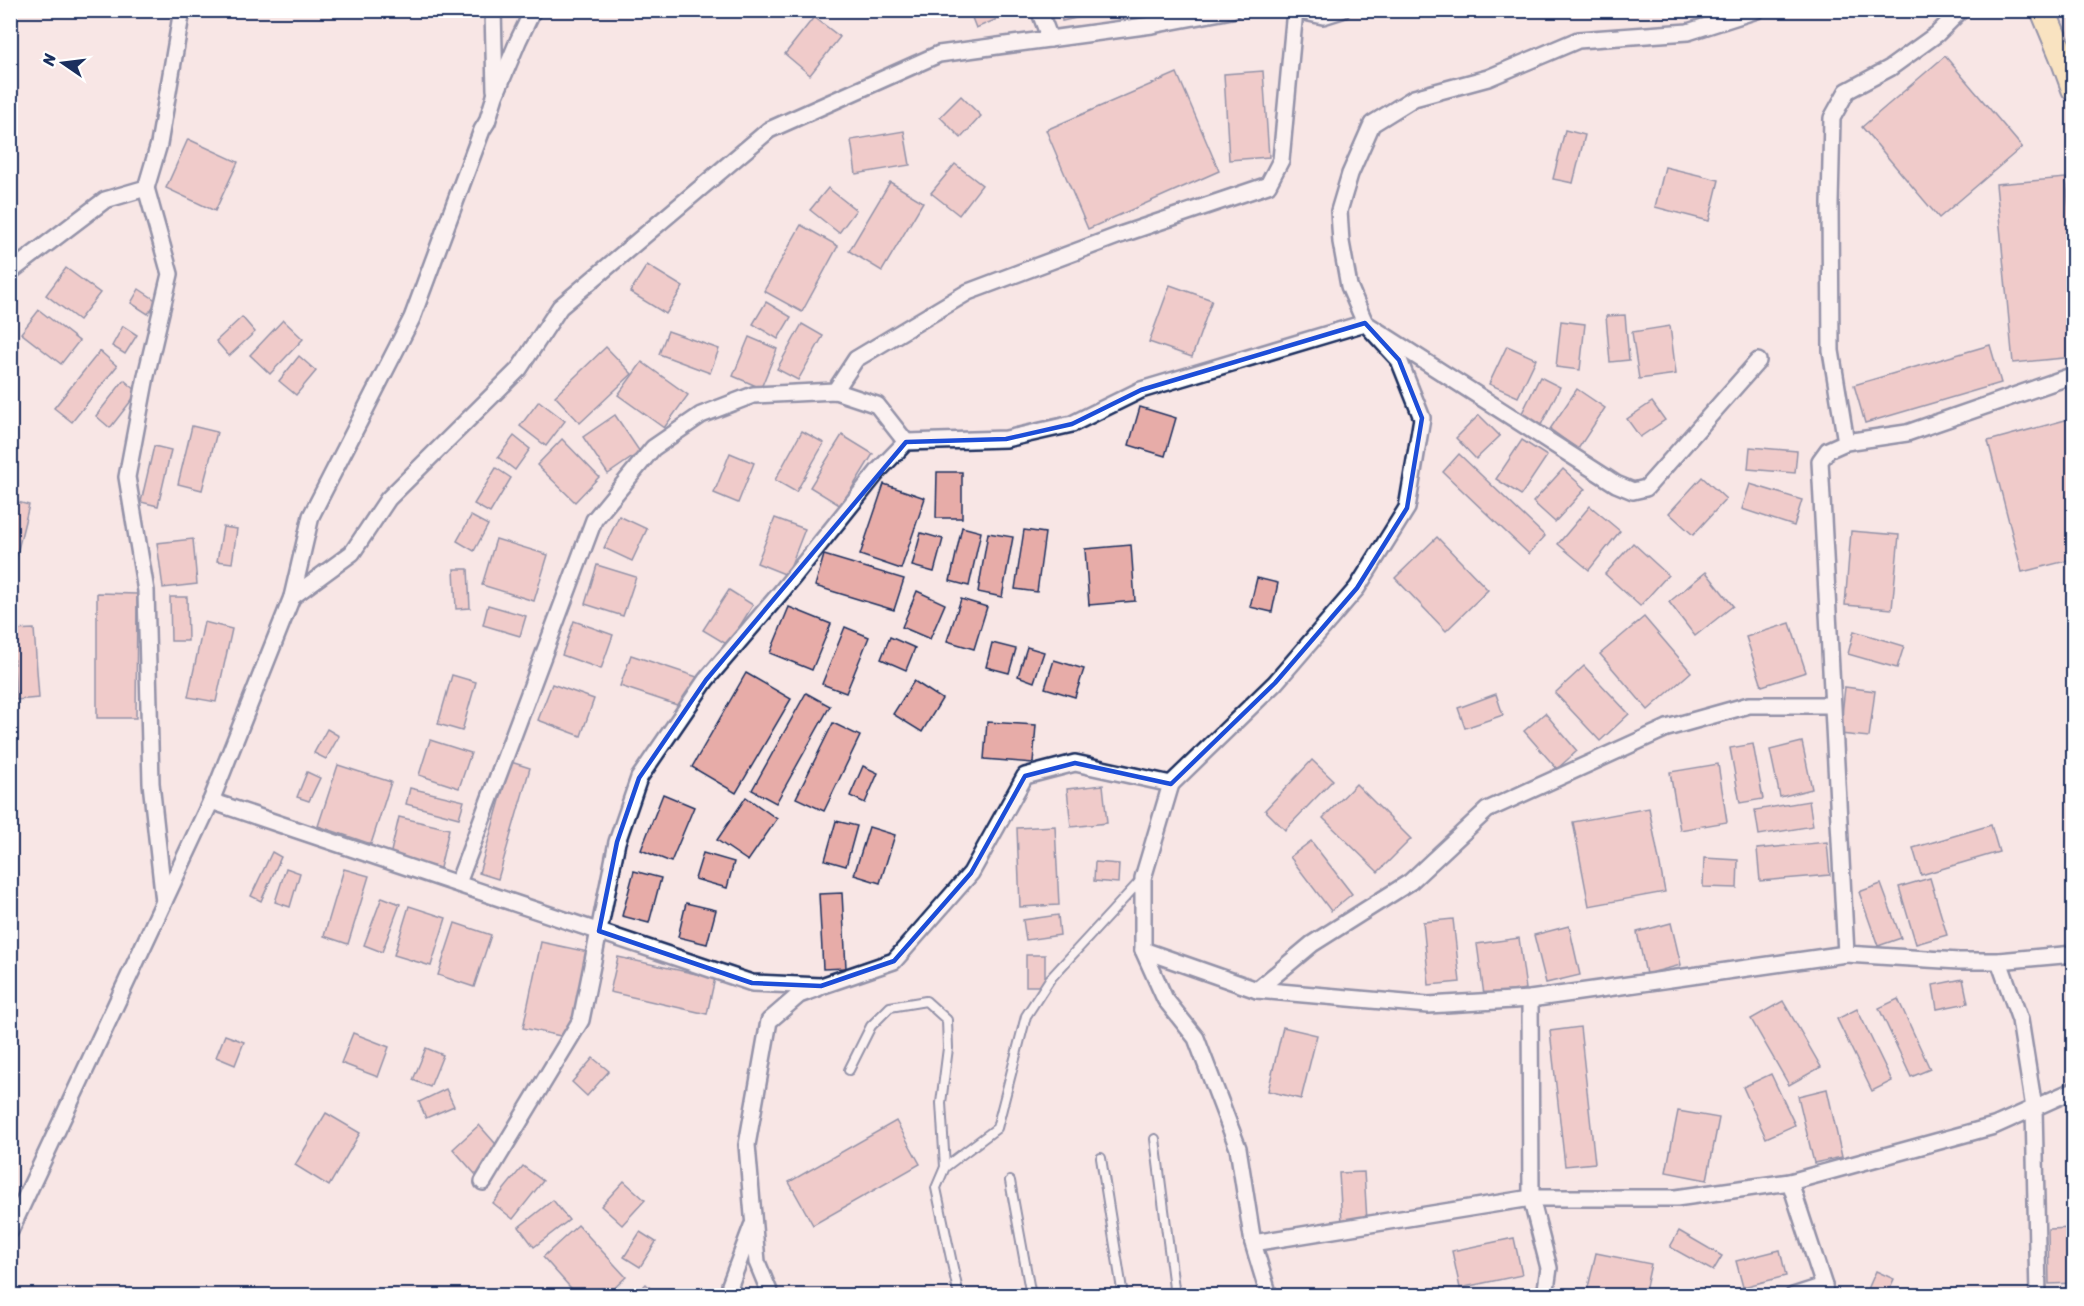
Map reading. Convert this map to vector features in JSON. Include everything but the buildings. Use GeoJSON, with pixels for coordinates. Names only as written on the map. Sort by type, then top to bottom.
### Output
{"type":"FeatureCollection","features":[{"type":"Feature","properties":{"kind":"main road"},"geometry":{"type":"LineString","coordinates":[[2043,10],[2073,89]]}},
{"type":"Feature","properties":{"kind":"street"},"geometry":{"type":"LineString","coordinates":[[164,902],[151,783],[146,591],[127,477],[146,376],[170,274],[146,188],[159,144],[183,10]]}},
{"type":"Feature","properties":{"kind":"street"},"geometry":{"type":"LineString","coordinates":[[493,10],[495,96]]}},
{"type":"Feature","properties":{"kind":"street"},"geometry":{"type":"LineString","coordinates":[[10,1231],[211,801],[292,597],[311,516],[412,318],[495,96],[533,10]]}},
{"type":"Feature","properties":{"kind":"street"},"geometry":{"type":"LineString","coordinates":[[1039,10],[1050,39]]}},
{"type":"Feature","properties":{"kind":"street"},"geometry":{"type":"LineString","coordinates":[[292,597],[352,553],[388,499],[519,369],[560,307],[769,130],[939,54],[1152,25],[1232,10]]}},
{"type":"Feature","properties":{"kind":"street"},"geometry":{"type":"LineString","coordinates":[[835,391],[856,359],[968,292],[1120,235],[1268,185],[1281,160],[1296,10],[1323,16],[1342,10]]}},
{"type":"Feature","properties":{"kind":"street"},"geometry":{"type":"LineString","coordinates":[[1269,1296],[1253,1243],[1238,1149],[1196,1038],[1165,999],[1143,950],[1143,878],[1171,784],[1275,683],[1357,588],[1407,508],[1422,418],[1399,360],[1365,323],[1349,286],[1341,242],[1339,211],[1350,174],[1372,124],[1414,98],[1488,78],[1578,40],[1688,32],[1757,10]]}},
{"type":"Feature","properties":{"kind":"street"},"geometry":{"type":"LineString","coordinates":[[1846,442],[1831,351],[1832,118],[1847,91],[1890,68],[1937,34],[1960,10]]}},
{"type":"Feature","properties":{"kind":"street"},"geometry":{"type":"LineString","coordinates":[[10,272],[105,200],[146,188]]}},
{"type":"Feature","properties":{"kind":"street"},"geometry":{"type":"LineString","coordinates":[[483,1182],[581,1020],[616,842],[639,778],[706,680],[782,591],[879,470],[906,442],[1006,439],[1072,424],[1141,390],[1365,323],[1616,484],[1633,491],[1646,488],[1758,361]]}},
{"type":"Feature","properties":{"kind":"street"},"geometry":{"type":"LineString","coordinates":[[1846,954],[1820,461],[1828,450],[1846,442],[1907,434],[2073,375]]}},
{"type":"Feature","properties":{"kind":"street"},"geometry":{"type":"LineString","coordinates":[[458,884],[594,520],[653,448],[701,416],[753,395],[835,391],[877,405],[906,442]]}},
{"type":"Feature","properties":{"kind":"street"},"geometry":{"type":"LineString","coordinates":[[1257,990],[1312,944],[1410,882],[1487,810],[1667,728],[1749,705],[1832,705]]}},
{"type":"Feature","properties":{"kind":"street"},"geometry":{"type":"LineString","coordinates":[[771,1296],[757,1262],[747,1145],[769,1021],[799,995],[894,961],[971,873],[1025,776],[1075,763],[1171,784]]}},
{"type":"Feature","properties":{"kind":"street"},"geometry":{"type":"LineString","coordinates":[[211,801],[752,983],[821,986],[894,961]]}},
{"type":"Feature","properties":{"kind":"street"},"geometry":{"type":"LineString","coordinates":[[1143,950],[1257,990],[1428,1005],[1530,999],[1846,954],[1959,961],[1999,961],[2073,954]]}},
{"type":"Feature","properties":{"kind":"street"},"geometry":{"type":"LineString","coordinates":[[1999,961],[2020,1020],[2034,1108],[2038,1296]]}},
{"type":"Feature","properties":{"kind":"street"},"geometry":{"type":"LineString","coordinates":[[1530,999],[1531,1198],[1549,1268],[1545,1296]]}},
{"type":"Feature","properties":{"kind":"street"},"geometry":{"type":"LineString","coordinates":[[1253,1243],[1531,1198],[1676,1198],[1790,1182],[1994,1126],[2073,1090]]}},
{"type":"Feature","properties":{"kind":"street"},"geometry":{"type":"LineString","coordinates":[[1790,1182],[1824,1291],[1793,1296]]}},
{"type":"Feature","properties":{"kind":"street"},"geometry":{"type":"LineString","coordinates":[[733,1296],[730,1285],[754,1220]]}},
{"type":"Feature","properties":{"kind":"lane"},"geometry":{"type":"LineString","coordinates":[[945,1167],[997,1128],[1026,1016],[1050,979],[1143,878]]}},
{"type":"Feature","properties":{"kind":"lane"},"geometry":{"type":"LineString","coordinates":[[849,1070],[871,1026],[890,1007],[926,1001],[948,1020],[948,1048],[941,1103],[945,1167],[936,1188],[960,1296]]}},
{"type":"Feature","properties":{"kind":"lane"},"geometry":{"type":"LineString","coordinates":[[1155,1138],[1176,1296]]}},
{"type":"Feature","properties":{"kind":"lane"},"geometry":{"type":"LineString","coordinates":[[1101,1158],[1123,1296]]}},
{"type":"Feature","properties":{"kind":"lane"},"geometry":{"type":"LineString","coordinates":[[1010,1181],[1031,1296]]}},
{"type":"Feature","properties":{"kind":"highlighted area"},"geometry":{"type":"Polygon","coordinates":[[[1365,323],[1399,360],[1422,418],[1407,508],[1357,588],[1275,683],[1171,784],[1075,763],[1025,776],[971,873],[894,961],[821,986],[752,983],[599,931],[617,842],[639,778],[706,680],[906,442],[1006,439],[1072,424],[1141,390],[1365,323]]]}}]}
